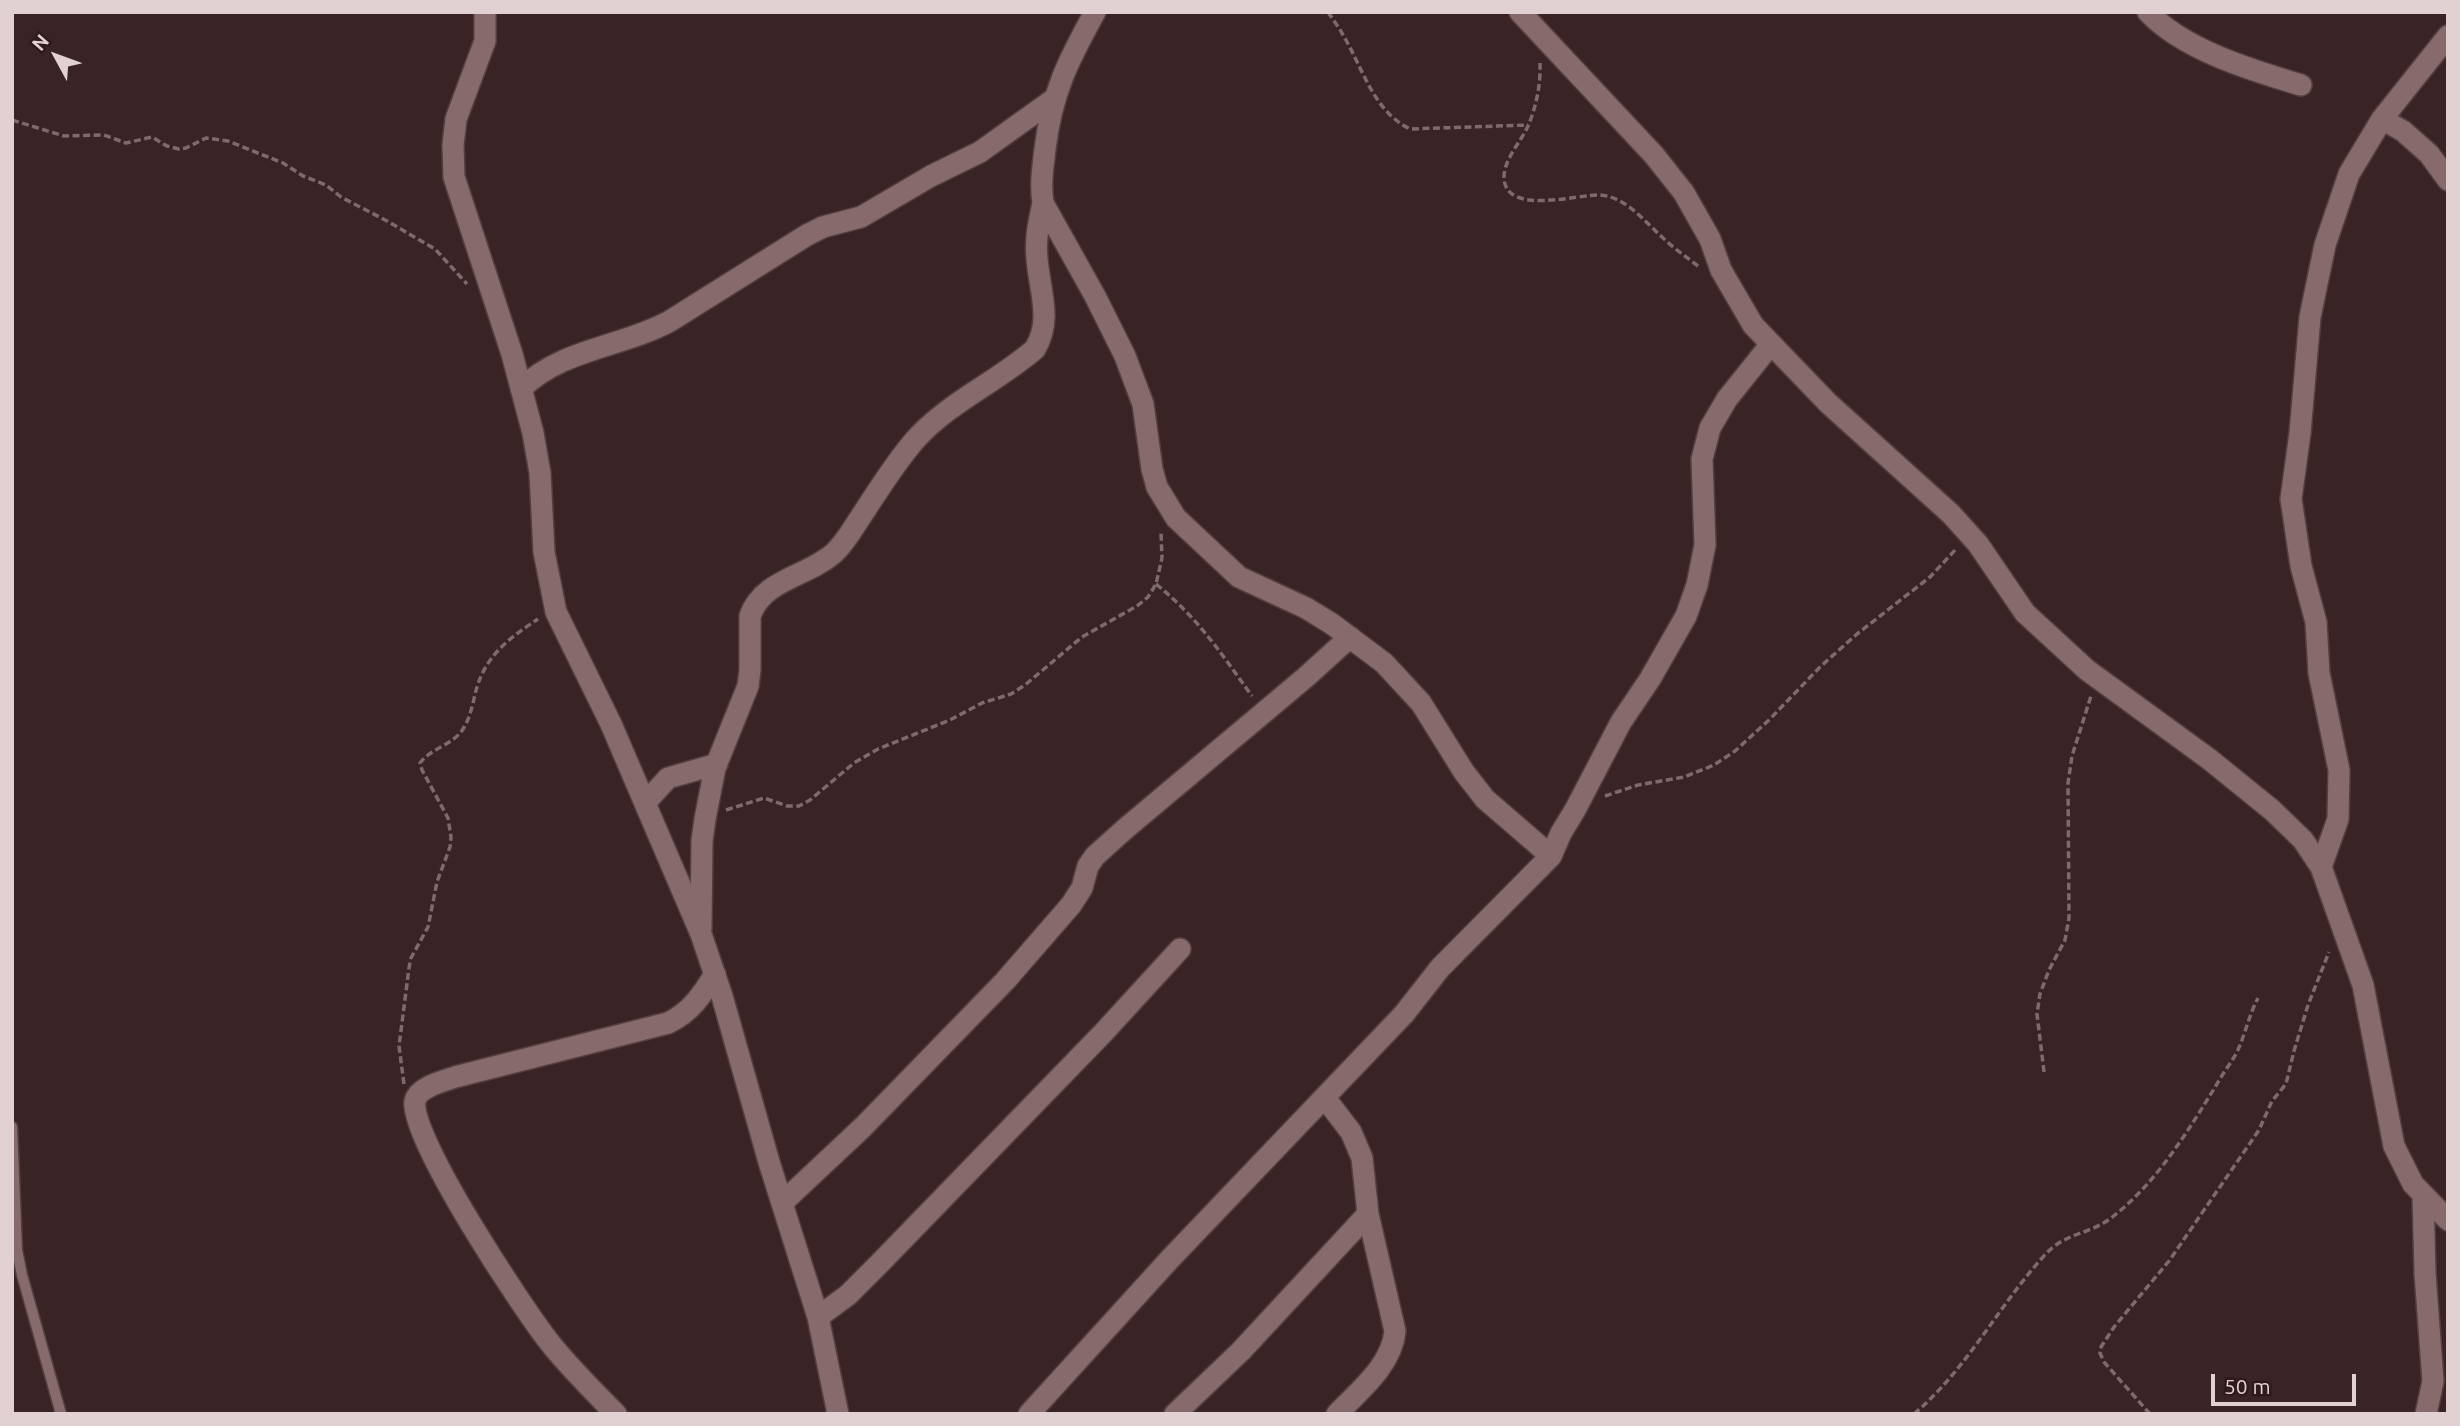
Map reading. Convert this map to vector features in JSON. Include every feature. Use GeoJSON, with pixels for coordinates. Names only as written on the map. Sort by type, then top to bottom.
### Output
{"type":"FeatureCollection","features":[{"type":"Feature","properties":{"kind":"street"},"geometry":{"type":"LineString","coordinates":[[485,12],[485,41],[456,120],[453,145],[454,177],[533,433],[540,473],[544,552],[555,609],[570,645],[611,724],[701,934],[818,1317],[838,1414]]}},
{"type":"Feature","properties":{"kind":"street"},"geometry":{"type":"LineString","coordinates":[[701,934],[702,841],[705,819],[717,764],[748,685],[750,616],[757,601],[768,590],[820,564],[844,543],[895,466],[916,439],[940,416],[1024,359],[1042,338],[1046,317],[1036,254],[1047,127],[1061,77],[1073,49],[1095,12]]}},
{"type":"Feature","properties":{"kind":"street"},"geometry":{"type":"LineString","coordinates":[[1520,12],[1654,155],[1684,193],[1710,239],[1721,270],[1753,325],[1828,403],[1951,514],[1978,544],[2025,613],[2096,678],[2209,759],[2272,810],[2302,840],[2320,867],[2342,921],[2363,985],[2394,1146],[2404,1170],[2423,1196],[2448,1220]]}},
{"type":"Feature","properties":{"kind":"street"},"geometry":{"type":"LineString","coordinates":[[2148,12],[2176,36],[2253,71],[2301,85]]}},
{"type":"Feature","properties":{"kind":"street"},"geometry":{"type":"LineString","coordinates":[[2320,867],[2338,818],[2339,771],[2319,673],[2316,622],[2301,566],[2291,499],[2310,317],[2325,245],[2349,174],[2382,119],[2448,36]]}},
{"type":"Feature","properties":{"kind":"street"},"geometry":{"type":"LineString","coordinates":[[521,389],[539,372],[592,350],[650,332],[807,235],[823,227],[861,217],[931,176],[980,152],[1054,99]]}},
{"type":"Feature","properties":{"kind":"street"},"geometry":{"type":"LineString","coordinates":[[2382,119],[2403,131],[2429,154],[2448,180]]}},
{"type":"Feature","properties":{"kind":"street"},"geometry":{"type":"LineString","coordinates":[[1042,203],[1095,296],[1129,365],[1143,404],[1152,469],[1161,494],[1176,518],[1239,577],[1306,608],[1384,663],[1422,703],[1464,772],[1485,799],[1551,856]]}},
{"type":"Feature","properties":{"kind":"street"},"geometry":{"type":"LineString","coordinates":[[1030,1414],[1170,1259],[1404,1014],[1440,968],[1551,856],[1561,832],[1621,722],[1650,680],[1686,616],[1697,585],[1704,545],[1702,459],[1710,428],[1727,399],[1771,344]]}},
{"type":"Feature","properties":{"kind":"street"},"geometry":{"type":"LineString","coordinates":[[782,1203],[863,1127],[1005,981],[1071,905],[1082,888],[1088,866],[1095,856],[1350,637]]}},
{"type":"Feature","properties":{"kind":"street"},"geometry":{"type":"LineString","coordinates":[[645,803],[668,778],[717,764]]}},
{"type":"Feature","properties":{"kind":"street"},"geometry":{"type":"LineString","coordinates":[[818,1317],[848,1295],[880,1263],[1104,1032],[1180,949]]}},
{"type":"Feature","properties":{"kind":"street"},"geometry":{"type":"LineString","coordinates":[[616,1414],[550,1343],[517,1297],[439,1167],[416,1113],[415,1101],[418,1094],[424,1090],[455,1077],[668,1023],[686,1012],[698,1000],[715,974]]}},
{"type":"Feature","properties":{"kind":"street"},"geometry":{"type":"LineString","coordinates":[[1325,1098],[1351,1132],[1362,1158],[1368,1214],[1395,1331],[1394,1341],[1376,1372],[1338,1414]]}},
{"type":"Feature","properties":{"kind":"street"},"geometry":{"type":"LineString","coordinates":[[2423,1196],[2425,1273],[2433,1381],[2426,1414]]}},
{"type":"Feature","properties":{"kind":"street"},"geometry":{"type":"LineString","coordinates":[[1175,1414],[1241,1351],[1368,1214]]}},
{"type":"Feature","properties":{"kind":"lane"},"geometry":{"type":"LineString","coordinates":[[12,1127],[18,1250],[22,1275],[61,1414]]}},
{"type":"Feature","properties":{"kind":"path"},"geometry":{"type":"LineString","coordinates":[[1328,12],[1344,36],[1368,87],[1399,124],[1409,130],[1529,125]]}},
{"type":"Feature","properties":{"kind":"path"},"geometry":{"type":"LineString","coordinates":[[1538,33],[1540,71],[1529,125],[1514,151],[1504,180],[1515,197],[1531,200],[1600,195],[1616,198],[1634,210],[1698,267]]}},
{"type":"Feature","properties":{"kind":"path"},"geometry":{"type":"LineString","coordinates":[[12,120],[64,136],[104,135],[121,143],[152,137],[167,146],[179,149],[206,138],[246,146],[326,185],[363,210],[418,238],[435,249],[470,287]]}},
{"type":"Feature","properties":{"kind":"path"},"geometry":{"type":"LineString","coordinates":[[705,819],[756,798],[799,806],[854,763],[878,749],[950,720],[982,703],[1011,694],[1055,662],[1082,637],[1138,606],[1156,584],[1162,558],[1161,494]]}},
{"type":"Feature","properties":{"kind":"path"},"geometry":{"type":"LineString","coordinates":[[1579,802],[1611,795],[1638,785],[1684,777],[1714,765],[1735,751],[1821,666],[1942,566],[1967,532]]}},
{"type":"Feature","properties":{"kind":"path"},"geometry":{"type":"LineString","coordinates":[[1156,584],[1184,607],[1207,633],[1264,712]]}},
{"type":"Feature","properties":{"kind":"path"},"geometry":{"type":"LineString","coordinates":[[415,1101],[403,1082],[400,1031],[411,958],[428,927],[437,882],[451,837],[448,818],[420,763],[429,753],[456,737],[464,727],[478,684],[491,657],[502,645],[555,609]]}},
{"type":"Feature","properties":{"kind":"path"},"geometry":{"type":"LineString","coordinates":[[2043,1072],[2037,1014],[2040,994],[2065,940],[2069,918],[2068,783],[2073,756],[2096,678]]}},
{"type":"Feature","properties":{"kind":"path"},"geometry":{"type":"LineString","coordinates":[[2150,1414],[2104,1362],[2100,1353],[2101,1347],[2114,1326],[2169,1261],[2259,1130],[2272,1101],[2286,1084],[2308,1005],[2342,921]]}},
{"type":"Feature","properties":{"kind":"path"},"geometry":{"type":"LineString","coordinates":[[1914,1414],[1956,1373],[1994,1318],[2044,1255],[2065,1238],[2095,1228],[2111,1218],[2157,1171],[2199,1114],[2234,1057],[2258,998]]}}]}
